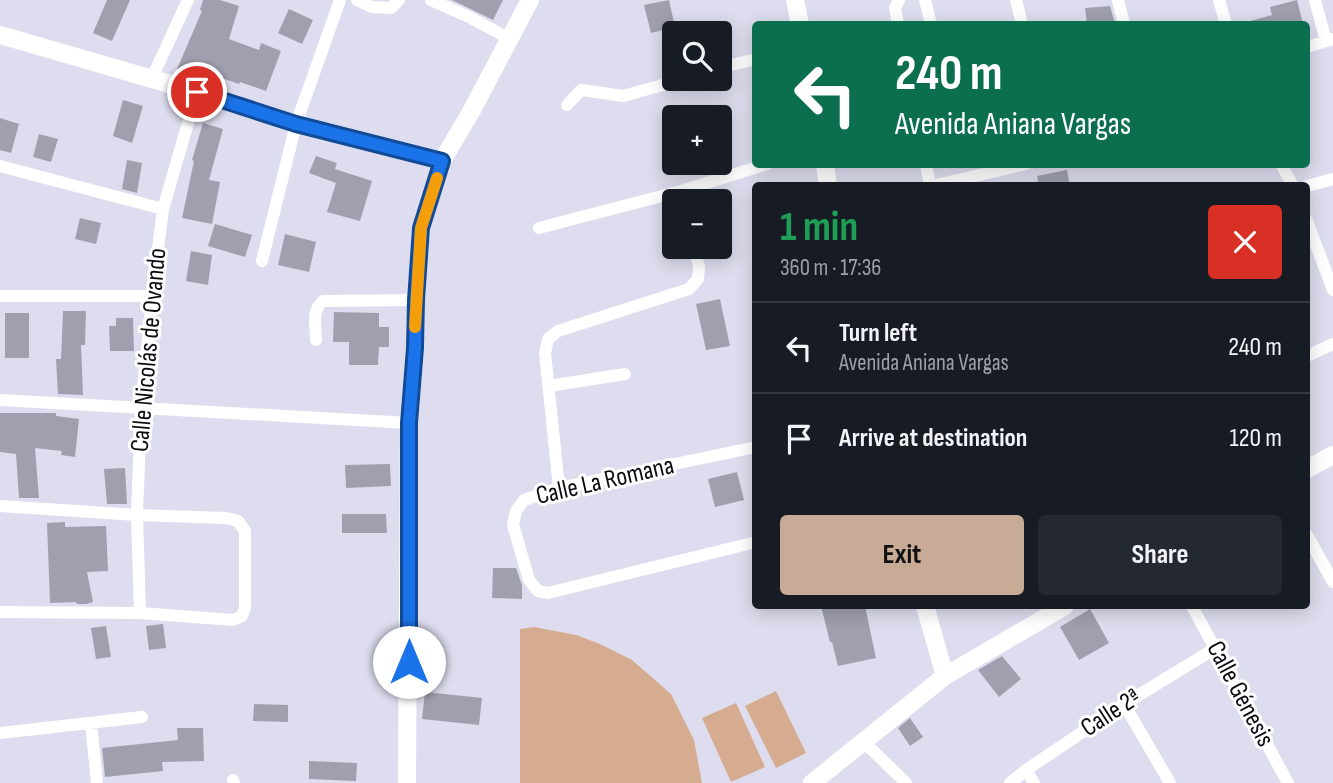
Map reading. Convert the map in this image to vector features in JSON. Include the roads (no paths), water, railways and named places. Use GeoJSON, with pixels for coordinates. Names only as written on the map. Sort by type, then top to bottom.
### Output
{"type":"FeatureCollection","features":[{"type":"Feature","properties":{"kind":"main road"},"geometry":{"type":"LineString","coordinates":[[407,783],[409,423],[421,228],[442,161],[530,0]]}},
{"type":"Feature","properties":{"kind":"main road"},"geometry":{"type":"LineString","coordinates":[[795,0],[799,21]]}},
{"type":"Feature","properties":{"kind":"main road"},"geometry":{"type":"LineString","coordinates":[[0,35],[197,92],[296,124],[442,161]]}},
{"type":"Feature","properties":{"kind":"main road"},"geometry":{"type":"LineString","coordinates":[[1310,467],[1333,455]]}},
{"type":"Feature","properties":{"kind":"main road"},"geometry":{"type":"LineString","coordinates":[[926,609],[945,676]]}},
{"type":"Feature","properties":{"kind":"main road"},"geometry":{"type":"LineString","coordinates":[[812,783],[945,676],[1060,609]]}},
{"type":"Feature","properties":{"kind":"street"},"geometry":{"type":"LineString","coordinates":[[151,80],[188,0]]}},
{"type":"Feature","properties":{"kind":"street"},"geometry":{"type":"LineString","coordinates":[[262,261],[296,124],[340,0]]}},
{"type":"Feature","properties":{"kind":"street"},"geometry":{"type":"LineString","coordinates":[[357,0],[372,7],[391,8],[399,0]]}},
{"type":"Feature","properties":{"kind":"street"},"geometry":{"type":"LineString","coordinates":[[431,0],[510,39]]}},
{"type":"Feature","properties":{"kind":"street"},"geometry":{"type":"LineString","coordinates":[[897,21],[895,8],[899,0]]}},
{"type":"Feature","properties":{"kind":"street"},"geometry":{"type":"LineString","coordinates":[[925,0],[931,21]]}},
{"type":"Feature","properties":{"kind":"street"},"geometry":{"type":"LineString","coordinates":[[1016,0],[1021,21]]}},
{"type":"Feature","properties":{"kind":"street"},"geometry":{"type":"LineString","coordinates":[[1118,0],[1123,21]]}},
{"type":"Feature","properties":{"kind":"street"},"geometry":{"type":"LineString","coordinates":[[1219,0],[1225,21]]}},
{"type":"Feature","properties":{"kind":"street"},"geometry":{"type":"LineString","coordinates":[[1310,46],[1329,40],[1315,0]]}},
{"type":"Feature","properties":{"kind":"street"},"geometry":{"type":"LineString","coordinates":[[732,65],[752,60]]}},
{"type":"Feature","properties":{"kind":"street"},"geometry":{"type":"LineString","coordinates":[[567,105],[581,90],[623,96],[662,85]]}},
{"type":"Feature","properties":{"kind":"street","name":"Calle Nicolás de Ovando"},"geometry":{"type":"LineString","coordinates":[[140,613],[137,515],[141,408],[152,296],[163,209],[197,92]]}},
{"type":"Feature","properties":{"kind":"street"},"geometry":{"type":"LineString","coordinates":[[0,166],[163,209]]}},
{"type":"Feature","properties":{"kind":"street"},"geometry":{"type":"LineString","coordinates":[[701,189],[756,168]]}},
{"type":"Feature","properties":{"kind":"street"},"geometry":{"type":"LineString","coordinates":[[940,182],[963,171],[990,168]]}},
{"type":"Feature","properties":{"kind":"street"},"geometry":{"type":"LineString","coordinates":[[1310,185],[1333,179]]}},
{"type":"Feature","properties":{"kind":"street"},"geometry":{"type":"LineString","coordinates":[[539,228],[662,201]]}},
{"type":"Feature","properties":{"kind":"street"},"geometry":{"type":"LineString","coordinates":[[1313,250],[1333,290]]}},
{"type":"Feature","properties":{"kind":"street"},"geometry":{"type":"LineString","coordinates":[[559,488],[545,353],[548,340],[558,331],[689,289],[698,279],[697,259]]}},
{"type":"Feature","properties":{"kind":"street"},"geometry":{"type":"LineString","coordinates":[[0,296],[152,296]]}},
{"type":"Feature","properties":{"kind":"street"},"geometry":{"type":"LineString","coordinates":[[316,340],[315,312],[323,301],[416,300]]}},
{"type":"Feature","properties":{"kind":"street"},"geometry":{"type":"LineString","coordinates":[[1310,355],[1333,344]]}},
{"type":"Feature","properties":{"kind":"street"},"geometry":{"type":"LineString","coordinates":[[549,386],[625,374]]}},
{"type":"Feature","properties":{"kind":"street"},"geometry":{"type":"LineString","coordinates":[[0,400],[409,423]]}},
{"type":"Feature","properties":{"kind":"street","name":"Calle La Romana"},"geometry":{"type":"LineString","coordinates":[[752,448],[559,488],[524,500],[516,511],[513,525],[529,580],[538,591],[548,593],[752,543]]}},
{"type":"Feature","properties":{"kind":"street"},"geometry":{"type":"LineString","coordinates":[[0,506],[226,518],[238,520],[246,531],[245,607],[242,616],[233,620],[140,613],[0,612]]}},
{"type":"Feature","properties":{"kind":"street"},"geometry":{"type":"LineString","coordinates":[[1310,540],[1333,582]]}},
{"type":"Feature","properties":{"kind":"street","name":"Calle Génesis"},"geometry":{"type":"LineString","coordinates":[[1194,609],[1288,783]]}},
{"type":"Feature","properties":{"kind":"street","name":"Calle 2ª"},"geometry":{"type":"LineString","coordinates":[[1010,783],[1124,704],[1216,648]]}},
{"type":"Feature","properties":{"kind":"street"},"geometry":{"type":"LineString","coordinates":[[1124,704],[1170,783]]}},
{"type":"Feature","properties":{"kind":"street"},"geometry":{"type":"LineString","coordinates":[[0,733],[142,717]]}},
{"type":"Feature","properties":{"kind":"street"},"geometry":{"type":"LineString","coordinates":[[90,723],[97,783]]}},
{"type":"Feature","properties":{"kind":"street"},"geometry":{"type":"LineString","coordinates":[[863,741],[906,783]]}},
{"type":"Feature","properties":{"kind":"street"},"geometry":{"type":"LineString","coordinates":[[1026,770],[1034,783]]}}]}
